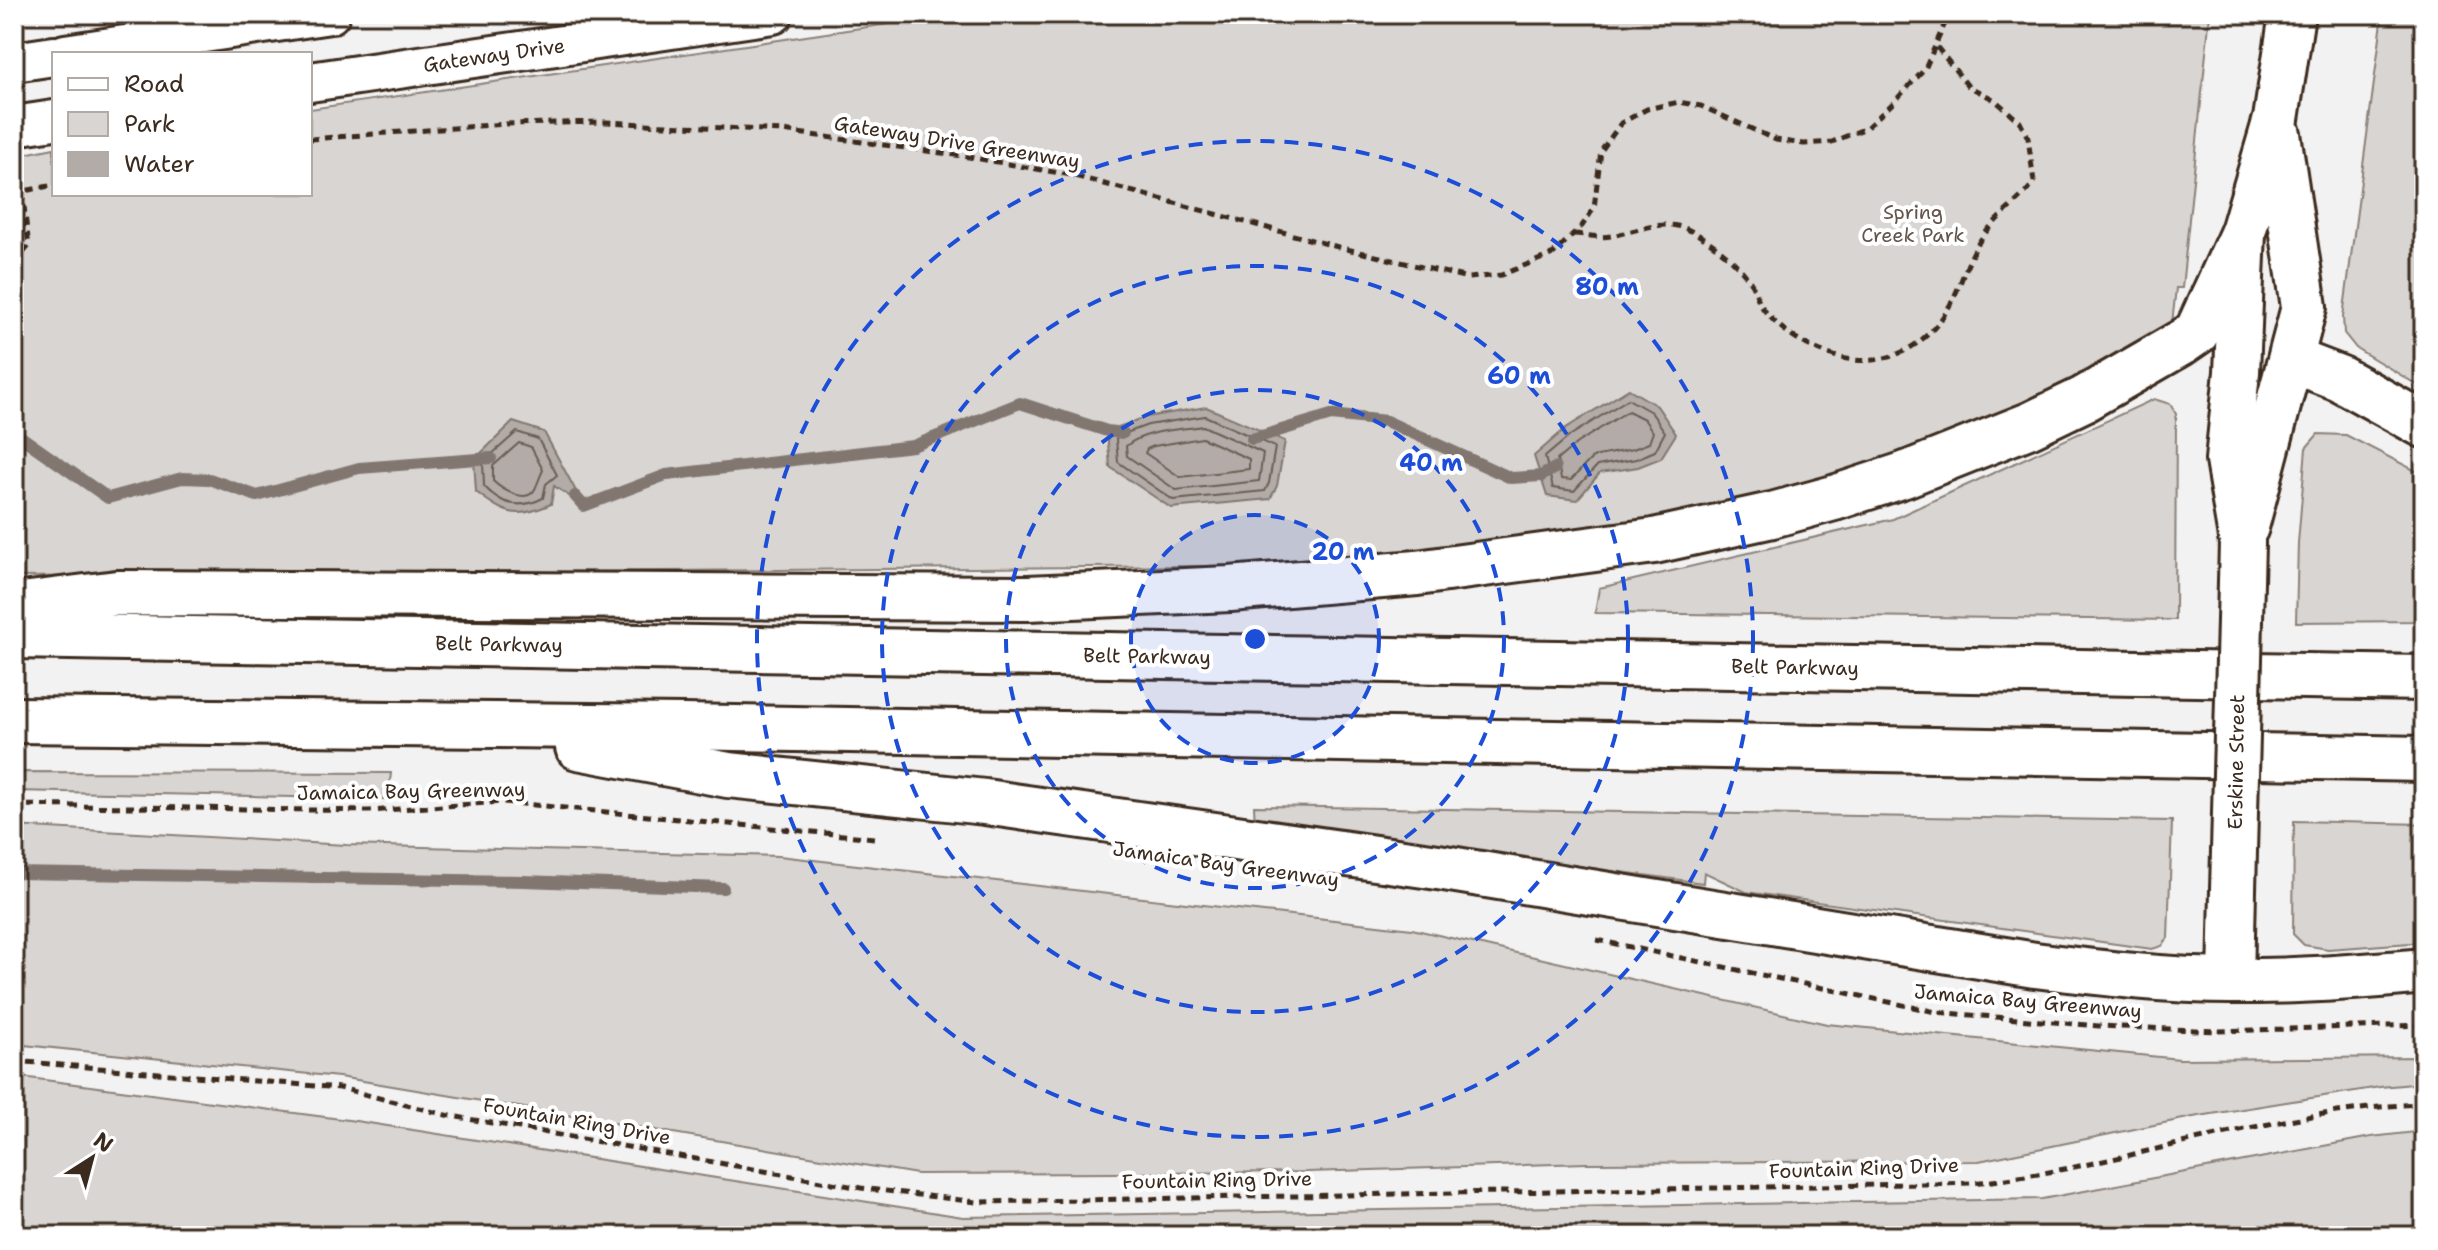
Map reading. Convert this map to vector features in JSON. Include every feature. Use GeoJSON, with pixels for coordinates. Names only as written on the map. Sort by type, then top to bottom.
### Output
{"type":"FeatureCollection","features":[{"type":"Feature","properties":{"kind":"main road","name":"Erskine Street"},"geometry":{"type":"LineString","coordinates":[[2231,981],[2242,543],[2228,460],[2237,372],[2243,232],[2276,119],[2292,14]]}},
{"type":"Feature","properties":{"kind":"main road","name":"Erskine Street"},"geometry":{"type":"LineString","coordinates":[[2242,543],[2304,307],[2276,119]]}},
{"type":"Feature","properties":{"kind":"main road"},"geometry":{"type":"LineString","coordinates":[[14,606],[117,593],[1028,598],[1134,594],[1331,582],[1654,541],[1757,519],[1834,498],[1976,448],[2084,399],[2197,332],[2243,232]]}},
{"type":"Feature","properties":{"kind":"main road"},"geometry":{"type":"LineString","coordinates":[[2292,360],[2339,378],[2424,425]]}},
{"type":"Feature","properties":{"kind":"main road","name":"Belt Parkway"},"geometry":{"type":"LineString","coordinates":[[14,636],[2424,678]]}},
{"type":"Feature","properties":{"kind":"main road"},"geometry":{"type":"LineString","coordinates":[[14,720],[684,727],[2424,759]]}},
{"type":"Feature","properties":{"kind":"main road"},"geometry":{"type":"LineString","coordinates":[[461,726],[728,775],[1079,814],[1575,888],[2035,965],[2102,973],[2231,981],[2303,980],[2424,971]]}},
{"type":"Feature","properties":{"kind":"street"},"geometry":{"type":"LineString","coordinates":[[78,52],[330,14]]}},
{"type":"Feature","properties":{"kind":"street","name":"Gateway Drive"},"geometry":{"type":"LineString","coordinates":[[312,82],[773,14]]}},
{"type":"Feature","properties":{"kind":"street"},"geometry":{"type":"LineString","coordinates":[[14,62],[52,56]]}},
{"type":"Feature","properties":{"kind":"street"},"geometry":{"type":"LineString","coordinates":[[14,126],[52,120]]}},
{"type":"Feature","properties":{"kind":"path","name":"Gateway Drive Greenway"},"geometry":{"type":"LineString","coordinates":[[312,139],[505,124],[577,122],[703,125],[783,131],[963,156],[1071,175],[1338,247],[1468,278],[1501,275],[1527,266],[1553,254],[1575,234],[1594,208],[1601,151],[1621,123],[1647,109],[1679,102],[1701,106],[1776,140],[1804,144],[1832,142],[1866,128],[1925,69],[1949,14]]}},
{"type":"Feature","properties":{"kind":"path"},"geometry":{"type":"LineString","coordinates":[[1575,234],[1609,237],[1630,229],[1678,226],[1710,242],[1729,256],[1749,279],[1763,308],[1811,348],[1861,362],[1893,357],[1912,347],[1935,326],[1951,305],[1983,236],[2023,198],[2034,182],[2028,138],[2020,122],[1995,100],[1968,86],[1936,46]]}},
{"type":"Feature","properties":{"kind":"path"},"geometry":{"type":"LineString","coordinates":[[14,193],[52,185]]}},
{"type":"Feature","properties":{"kind":"path"},"geometry":{"type":"LineString","coordinates":[[14,263],[29,246],[22,191]]}},
{"type":"Feature","properties":{"kind":"path","name":"Jamaica Bay Greenway"},"geometry":{"type":"LineString","coordinates":[[14,805],[369,811],[503,802],[876,838]]}},
{"type":"Feature","properties":{"kind":"path","name":"Jamaica Bay Greenway"},"geometry":{"type":"LineString","coordinates":[[1588,938],[1936,1012],[2099,1026],[2219,1031],[2424,1025]]}},
{"type":"Feature","properties":{"kind":"path","name":"Fountain Ring Drive"},"geometry":{"type":"LineString","coordinates":[[14,1061],[340,1088],[446,1115],[861,1188],[977,1202],[1997,1180],[2090,1164],[2291,1119],[2380,1106],[2424,1104]]}},
{"type":"Feature","properties":{"kind":"green space","name":"Spring Creek Park"},"geometry":{"type":"Polygon","coordinates":[[[956,14],[2210,14],[2182,288],[2176,288],[2172,324],[2156,336],[1951,441],[1806,487],[1685,518],[1306,565],[14,577],[14,156],[52,148],[52,196],[312,196],[312,109],[956,14]]]}},
{"type":"Feature","properties":{"kind":"green space"},"geometry":{"type":"Polygon","coordinates":[[[2383,14],[2424,14],[2424,389],[2356,348],[2344,333],[2343,317],[2383,14]]]}},
{"type":"Feature","properties":{"kind":"green space"},"geometry":{"type":"Polygon","coordinates":[[[2154,399],[2170,404],[2176,414],[2175,620],[1595,613],[1599,588],[1893,519],[2154,399]]]}},
{"type":"Feature","properties":{"kind":"green space"},"geometry":{"type":"Polygon","coordinates":[[[2318,434],[2346,435],[2424,475],[2424,621],[2296,622],[2298,543],[2306,448],[2318,434]]]}},
{"type":"Feature","properties":{"kind":"green space"},"geometry":{"type":"Polygon","coordinates":[[[14,772],[391,773],[388,799],[14,791],[14,772]]]}},
{"type":"Feature","properties":{"kind":"green space"},"geometry":{"type":"Polygon","coordinates":[[[1254,806],[2172,821],[2168,938],[2162,946],[2152,949],[1746,892],[1704,872],[1703,883],[1255,823],[1254,806]]]}},
{"type":"Feature","properties":{"kind":"green space"},"geometry":{"type":"Polygon","coordinates":[[[2294,821],[2424,824],[2424,942],[2328,949],[2304,945],[2293,934],[2294,821]]]}},
{"type":"Feature","properties":{"kind":"green space"},"geometry":{"type":"Polygon","coordinates":[[[14,826],[346,845],[779,856],[1412,929],[1827,1024],[2180,1059],[2424,1057],[2424,1083],[2380,1087],[2193,1117],[1979,1161],[1587,1163],[1308,1172],[917,1174],[339,1077],[14,1044],[14,826]]]}},
{"type":"Feature","properties":{"kind":"green space"},"geometry":{"type":"Polygon","coordinates":[[[14,1076],[356,1121],[963,1217],[2042,1199],[2371,1137],[2424,1131],[2424,1236],[14,1236],[14,1076]]]}},
{"type":"Feature","properties":{"kind":"water"},"geometry":{"type":"Polygon","coordinates":[[[1629,389],[1657,406],[1676,434],[1661,458],[1638,467],[1600,473],[1577,500],[1547,496],[1534,456],[1566,428],[1629,389]]]}},
{"type":"Feature","properties":{"kind":"water"},"geometry":{"type":"Polygon","coordinates":[[[1206,407],[1285,441],[1277,486],[1270,499],[1171,508],[1110,467],[1107,431],[1146,417],[1206,407]]]}},
{"type":"Feature","properties":{"kind":"water"},"geometry":{"type":"Polygon","coordinates":[[[513,422],[544,432],[584,506],[554,486],[551,504],[520,513],[503,510],[476,492],[474,460],[513,422]]]}},
{"type":"Feature","properties":{"kind":"waterway"},"geometry":{"type":"LineString","coordinates":[[575,496],[584,506],[666,475],[913,446],[1020,403],[1107,431],[1123,433]]}},
{"type":"Feature","properties":{"kind":"waterway"},"geometry":{"type":"LineString","coordinates":[[1252,439],[1331,415],[1386,421],[1511,478],[1541,476],[1555,468]]}},
{"type":"Feature","properties":{"kind":"waterway"},"geometry":{"type":"LineString","coordinates":[[14,432],[108,498],[182,478],[209,479],[257,496],[359,468],[491,458]]}},
{"type":"Feature","properties":{"kind":"waterway"},"geometry":{"type":"LineString","coordinates":[[14,873],[523,881],[723,888]]}}]}
